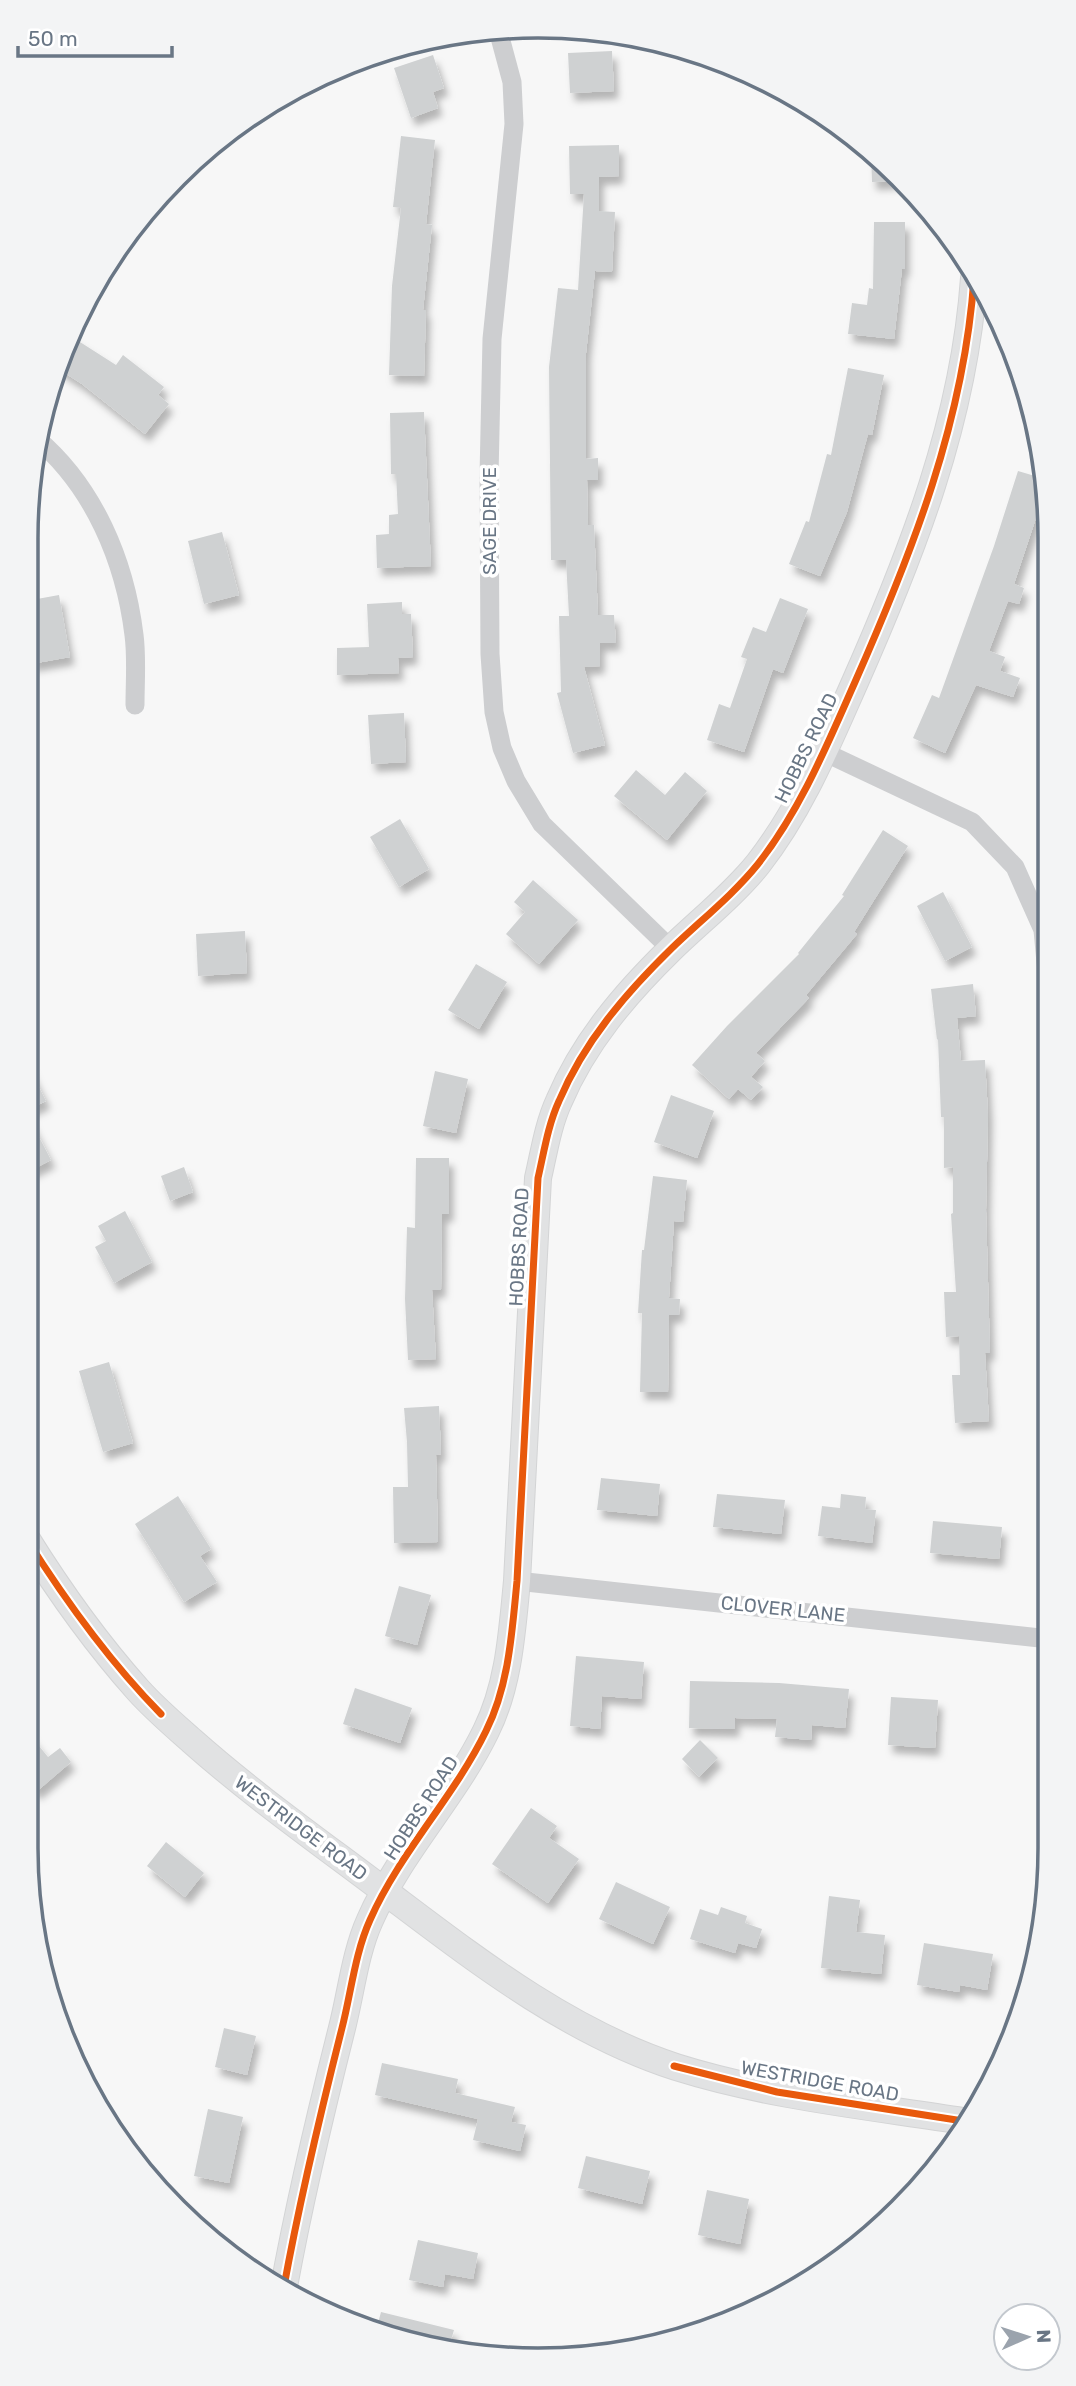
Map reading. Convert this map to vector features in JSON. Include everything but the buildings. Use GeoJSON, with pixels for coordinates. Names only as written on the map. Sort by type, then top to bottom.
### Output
{"type":"FeatureCollection","features":[{"type":"Feature","properties":{"kind":"street","name":"SAGE DRIVE"},"geometry":{"type":"LineString","coordinates":[[501,40],[512,82],[513,124],[492,339],[489,489],[490,654],[494,712],[502,748],[511,770],[542,824],[671,949]]}},
{"type":"Feature","properties":{"kind":"street","name":"HOBBS ROAD"},"geometry":{"type":"LineString","coordinates":[[285,2279],[306,2174],[365,1933],[411,1848],[473,1756],[488,1729],[502,1689],[517,1581],[538,1178],[558,1103],[576,1066],[615,1006],[757,865],[805,793],[899,581],[925,510],[948,436],[972,291]]}},
{"type":"Feature","properties":{"kind":"street"},"geometry":{"type":"LineString","coordinates":[[47,449],[76,479],[110,541],[125,582],[135,638],[135,705]]}},
{"type":"Feature","properties":{"kind":"street"},"geometry":{"type":"LineString","coordinates":[[824,752],[972,822],[1015,867],[1038,919]]}},
{"type":"Feature","properties":{"kind":"street","name":"WESTRIDGE ROAD"},"geometry":{"type":"LineString","coordinates":[[38,1555],[101,1645],[161,1714],[264,1801],[526,1993],[603,2036],[674,2066],[777,2092],[957,2120]]}},
{"type":"Feature","properties":{"kind":"street","name":"CLOVER LANE"},"geometry":{"type":"LineString","coordinates":[[517,1581],[1038,1638]]}},
{"type":"Feature","properties":{"kind":"cycle path"},"geometry":{"type":"LineString","coordinates":[[285,2279],[310,2159],[365,1933],[396,1871],[473,1755],[494,1713],[505,1677],[517,1581],[538,1178],[552,1120],[569,1079],[607,1020],[654,966],[758,864],[787,821],[812,776],[896,585],[932,485],[959,383],[973,291]]}},
{"type":"Feature","properties":{"kind":"cycle path"},"geometry":{"type":"LineString","coordinates":[[38,1556],[89,1630],[161,1714]]}},
{"type":"Feature","properties":{"kind":"cycle path"},"geometry":{"type":"LineString","coordinates":[[674,2066],[777,2092],[957,2120]]}}]}
